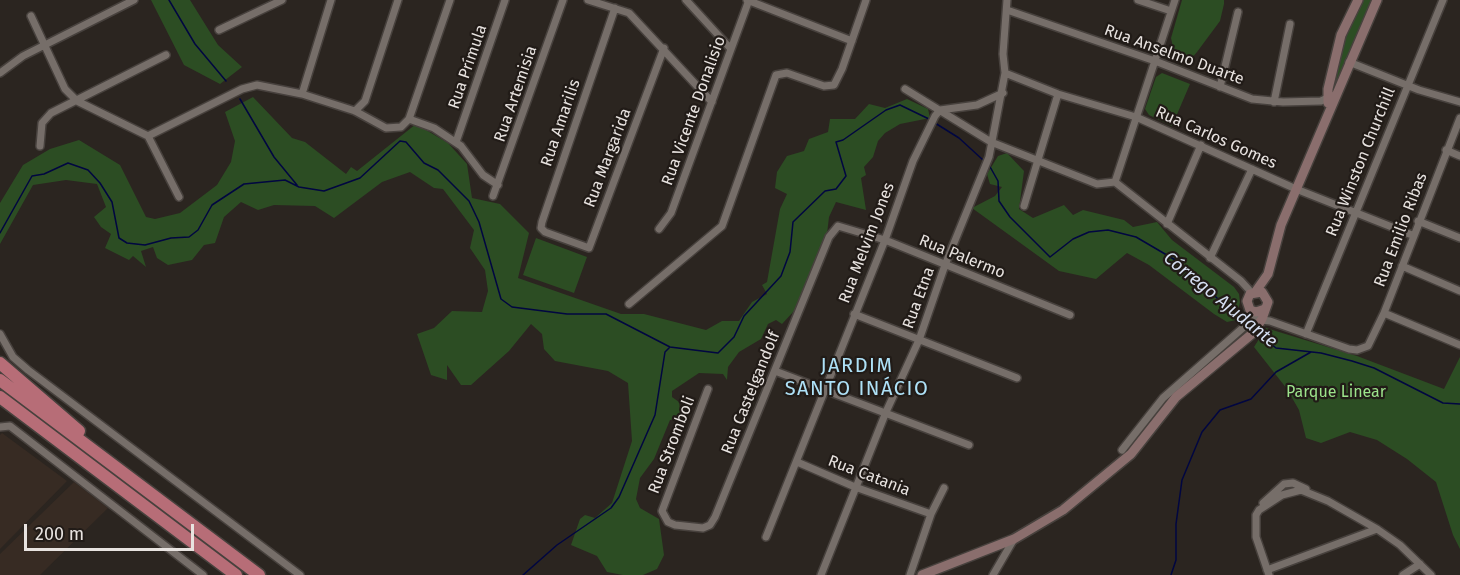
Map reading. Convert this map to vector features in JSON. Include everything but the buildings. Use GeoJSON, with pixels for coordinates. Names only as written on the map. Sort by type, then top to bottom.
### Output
{"type":"FeatureCollection","features":[{"type":"Feature","properties":{"kind":"highway"},"geometry":{"type":"LineString","coordinates":[[0,363],[133,480]]}},
{"type":"Feature","properties":{"kind":"highway"},"geometry":{"type":"LineString","coordinates":[[0,380],[259,575]]}},
{"type":"Feature","properties":{"kind":"highway"},"geometry":{"type":"LineString","coordinates":[[0,397],[236,575]]}},
{"type":"Feature","properties":{"kind":"street"},"geometry":{"type":"LineString","coordinates":[[0,73],[11,63],[134,0]]}},
{"type":"Feature","properties":{"kind":"street"},"geometry":{"type":"LineString","coordinates":[[219,30],[282,0]]}},
{"type":"Feature","properties":{"kind":"street"},"geometry":{"type":"LineString","coordinates":[[302,94],[331,0]]}},
{"type":"Feature","properties":{"kind":"street"},"geometry":{"type":"LineString","coordinates":[[355,111],[365,101],[398,0]]}},
{"type":"Feature","properties":{"kind":"street"},"geometry":{"type":"LineString","coordinates":[[148,136],[250,86],[302,94],[355,111],[386,128],[401,127],[410,119],[450,0]]}},
{"type":"Feature","properties":{"kind":"street","name":"Rua Prímula"},"geometry":{"type":"LineString","coordinates":[[456,142],[505,0]]}},
{"type":"Feature","properties":{"kind":"street","name":"Rua Artemisia"},"geometry":{"type":"LineString","coordinates":[[493,196],[563,0]]}},
{"type":"Feature","properties":{"kind":"street"},"geometry":{"type":"LineString","coordinates":[[588,0],[629,13],[712,102]]}},
{"type":"Feature","properties":{"kind":"street"},"geometry":{"type":"LineString","coordinates":[[686,0],[730,48]]}},
{"type":"Feature","properties":{"kind":"street"},"geometry":{"type":"LineString","coordinates":[[748,0],[852,41]]}},
{"type":"Feature","properties":{"kind":"street","name":"Rua Vicente Donalisio"},"geometry":{"type":"LineString","coordinates":[[658,229],[671,213],[748,0]]}},
{"type":"Feature","properties":{"kind":"street"},"geometry":{"type":"LineString","coordinates":[[629,304],[722,225],[773,80],[780,73],[787,73],[824,86],[834,85],[866,0]]}},
{"type":"Feature","properties":{"kind":"street"},"geometry":{"type":"LineString","coordinates":[[937,113],[976,105],[1003,93],[1007,0]]}},
{"type":"Feature","properties":{"kind":"street"},"geometry":{"type":"LineString","coordinates":[[1138,0],[1170,11]]}},
{"type":"Feature","properties":{"kind":"street"},"geometry":{"type":"LineString","coordinates":[[1115,182],[1174,0]]}},
{"type":"Feature","properties":{"kind":"street"},"geometry":{"type":"LineString","coordinates":[[1255,323],[1247,302],[1268,274],[1281,225],[1328,108],[1341,35],[1358,0]]}},
{"type":"Feature","properties":{"kind":"street"},"geometry":{"type":"LineString","coordinates":[[1331,96],[1377,0]]}},
{"type":"Feature","properties":{"kind":"street","name":"Rua Winston Churchill"},"geometry":{"type":"LineString","coordinates":[[1306,334],[1406,85],[1443,0]]}},
{"type":"Feature","properties":{"kind":"street","name":"Rua Amarilis"},"geometry":{"type":"LineString","coordinates":[[559,237],[543,230],[542,222],[615,9]]}},
{"type":"Feature","properties":{"kind":"street","name":"Rua Anselmo Duarte"},"geometry":{"type":"LineString","coordinates":[[1007,10],[1155,61],[1252,99],[1274,102],[1321,101],[1331,96]]}},
{"type":"Feature","properties":{"kind":"street"},"geometry":{"type":"LineString","coordinates":[[1220,87],[1238,12]]}},
{"type":"Feature","properties":{"kind":"street"},"geometry":{"type":"LineString","coordinates":[[31,16],[65,89],[77,101],[148,136],[179,197]]}},
{"type":"Feature","properties":{"kind":"street"},"geometry":{"type":"LineString","coordinates":[[1274,102],[1290,24]]}},
{"type":"Feature","properties":{"kind":"street","name":"Rua Margarida"},"geometry":{"type":"LineString","coordinates":[[559,237],[589,248],[664,48]]}},
{"type":"Feature","properties":{"kind":"street"},"geometry":{"type":"LineString","coordinates":[[40,146],[40,130],[44,120],[56,109],[77,101],[166,55]]}},
{"type":"Feature","properties":{"kind":"street"},"geometry":{"type":"LineString","coordinates":[[1349,62],[1406,85],[1460,102]]}},
{"type":"Feature","properties":{"kind":"street","name":"Rua Carlos Gomes"},"geometry":{"type":"LineString","coordinates":[[1005,74],[1058,94],[1136,117],[1296,189],[1412,235]]}},
{"type":"Feature","properties":{"kind":"street"},"geometry":{"type":"LineString","coordinates":[[905,89],[937,113],[991,142],[1097,184],[1115,182],[1254,292],[1264,294],[1268,299]]}},
{"type":"Feature","properties":{"kind":"street","name":"Rua Etna"},"geometry":{"type":"LineString","coordinates":[[821,575],[886,412],[919,340],[945,265],[989,158],[1003,93]]}},
{"type":"Feature","properties":{"kind":"street"},"geometry":{"type":"LineString","coordinates":[[1024,207],[1058,94]]}},
{"type":"Feature","properties":{"kind":"street","name":"Rua Melvim Jones"},"geometry":{"type":"LineString","coordinates":[[766,537],[885,240],[912,161],[937,113]]}},
{"type":"Feature","properties":{"kind":"street","name":"Rua Emilio Ribas"},"geometry":{"type":"LineString","coordinates":[[1306,334],[1350,349],[1363,348],[1371,342],[1460,118]]}},
{"type":"Feature","properties":{"kind":"street"},"geometry":{"type":"LineString","coordinates":[[410,119],[434,128],[456,142],[483,175],[498,185]]}},
{"type":"Feature","properties":{"kind":"street"},"geometry":{"type":"LineString","coordinates":[[1167,224],[1201,146]]}},
{"type":"Feature","properties":{"kind":"street"},"geometry":{"type":"LineString","coordinates":[[1446,150],[1460,156]]}},
{"type":"Feature","properties":{"kind":"street"},"geometry":{"type":"LineString","coordinates":[[1210,258],[1252,169]]}},
{"type":"Feature","properties":{"kind":"street"},"geometry":{"type":"LineString","coordinates":[[1418,221],[1460,238]]}},
{"type":"Feature","properties":{"kind":"street","name":"Rua Palermo"},"geometry":{"type":"LineString","coordinates":[[844,226],[885,240],[1070,315]]}},
{"type":"Feature","properties":{"kind":"street","name":"Rua Castelgandolf"},"geometry":{"type":"LineString","coordinates":[[662,511],[668,522],[675,525],[704,528],[710,525],[829,237],[836,227],[844,226]]}},
{"type":"Feature","properties":{"kind":"street"},"geometry":{"type":"LineString","coordinates":[[922,575],[1014,539],[1064,510],[1119,466],[1145,438],[1176,397],[1255,323],[1268,299],[1272,262]]}},
{"type":"Feature","properties":{"kind":"street"},"geometry":{"type":"LineString","coordinates":[[1402,266],[1460,291]]}},
{"type":"Feature","properties":{"kind":"street"},"geometry":{"type":"LineString","coordinates":[[1384,313],[1460,345]]}},
{"type":"Feature","properties":{"kind":"street"},"geometry":{"type":"LineString","coordinates":[[854,314],[1017,378]]}},
{"type":"Feature","properties":{"kind":"street"},"geometry":{"type":"LineString","coordinates":[[1122,450],[1163,398],[1236,335],[1255,323],[1306,334]]}},
{"type":"Feature","properties":{"kind":"street"},"geometry":{"type":"LineString","coordinates":[[1236,335],[1255,323]]}},
{"type":"Feature","properties":{"kind":"street"},"geometry":{"type":"LineString","coordinates":[[0,334],[13,357],[28,370],[300,575]]}},
{"type":"Feature","properties":{"kind":"street"},"geometry":{"type":"LineString","coordinates":[[775,371],[969,445]]}},
{"type":"Feature","properties":{"kind":"street","name":"Rua Stromboli"},"geometry":{"type":"LineString","coordinates":[[662,511],[708,389]]}},
{"type":"Feature","properties":{"kind":"street"},"geometry":{"type":"LineString","coordinates":[[0,427],[10,426],[203,575]]}},
{"type":"Feature","properties":{"kind":"street","name":"Rua Catania"},"geometry":{"type":"LineString","coordinates":[[797,462],[855,487],[932,514]]}},
{"type":"Feature","properties":{"kind":"street"},"geometry":{"type":"LineString","coordinates":[[1377,529],[1268,573],[1255,526],[1259,510],[1284,484],[1293,483],[1377,529],[1431,575]]}},
{"type":"Feature","properties":{"kind":"street"},"geometry":{"type":"LineString","coordinates":[[909,575],[944,488]]}},
{"type":"Feature","properties":{"kind":"street"},"geometry":{"type":"LineString","coordinates":[[993,575],[1014,539]]}},
{"type":"Feature","properties":{"kind":"street"},"geometry":{"type":"LineString","coordinates":[[1403,575],[1420,564]]}},
{"type":"Feature","properties":{"kind":"shaded area"},"geometry":{"type":"Polygon","coordinates":[[[2,433],[67,481],[0,549],[0,435],[2,433]]]}},
{"type":"Feature","properties":{"kind":"shaded area"},"geometry":{"type":"Polygon","coordinates":[[[74,482],[108,508],[40,575],[0,575],[0,554],[74,482]]]}},
{"type":"Feature","properties":{"kind":"green space"},"geometry":{"type":"Polygon","coordinates":[[[151,0],[190,0],[218,45],[242,67],[220,84],[184,65],[151,0]]]}},
{"type":"Feature","properties":{"kind":"green space"},"geometry":{"type":"Polygon","coordinates":[[[1182,0],[1224,0],[1220,21],[1191,59],[1183,61],[1175,56],[1171,38],[1182,0]]]}},
{"type":"Feature","properties":{"kind":"green space"},"geometry":{"type":"Polygon","coordinates":[[[1360,0],[1375,0],[1333,90],[1344,35],[1360,0]]]}},
{"type":"Feature","properties":{"kind":"green space"},"geometry":{"type":"Polygon","coordinates":[[[1162,73],[1190,84],[1172,126],[1149,115],[1145,109],[1156,77],[1162,73]]]}},
{"type":"Feature","properties":{"kind":"green space"},"geometry":{"type":"Polygon","coordinates":[[[253,97],[292,138],[305,142],[346,174],[351,167],[357,171],[416,124],[448,143],[467,164],[472,198],[500,204],[529,233],[518,278],[621,314],[644,314],[706,330],[722,321],[739,321],[752,302],[767,294],[762,285],[767,282],[780,209],[787,194],[775,188],[777,172],[787,156],[804,151],[809,139],[828,132],[830,119],[855,119],[869,104],[885,108],[907,99],[928,109],[930,118],[900,124],[885,133],[878,141],[873,157],[864,167],[866,175],[861,178],[866,210],[836,202],[829,217],[825,251],[806,298],[782,324],[776,320],[768,324],[761,339],[739,352],[728,367],[727,380],[723,374],[699,373],[672,391],[672,397],[679,402],[681,419],[670,420],[654,459],[640,478],[636,499],[640,508],[659,519],[664,555],[657,569],[643,575],[623,575],[607,572],[597,556],[571,545],[580,519],[585,515],[595,518],[612,503],[632,441],[628,383],[608,371],[555,361],[544,349],[542,334],[531,324],[509,351],[471,385],[461,385],[447,365],[447,380],[431,375],[417,334],[434,328],[452,311],[482,312],[488,291],[485,270],[470,248],[474,230],[443,189],[434,188],[410,172],[382,182],[334,218],[315,206],[274,205],[258,210],[241,202],[224,217],[215,243],[204,245],[192,260],[168,265],[157,258],[153,247],[141,251],[146,267],[133,256],[129,260],[105,248],[111,234],[101,227],[94,217],[106,207],[97,184],[66,180],[33,185],[0,244],[0,203],[23,165],[50,149],[79,140],[120,165],[146,217],[155,219],[180,213],[217,185],[231,162],[235,141],[225,112],[253,97]]]}},
{"type":"Feature","properties":{"kind":"green space"},"geometry":{"type":"Polygon","coordinates":[[[1007,153],[1024,171],[1019,209],[1033,218],[1064,205],[1073,215],[1083,210],[1124,220],[1133,227],[1157,222],[1172,240],[1234,287],[1239,294],[1240,302],[1236,320],[1227,322],[1149,265],[1127,253],[1096,279],[1059,271],[972,208],[995,196],[1002,187],[990,184],[987,174],[998,156],[1007,153]]]}},
{"type":"Feature","properties":{"kind":"green space"},"geometry":{"type":"Polygon","coordinates":[[[536,238],[587,257],[574,293],[523,275],[536,238]]]}},
{"type":"Feature","properties":{"kind":"green space","name":"Parque Linear"},"geometry":{"type":"Polygon","coordinates":[[[1266,328],[1357,356],[1444,389],[1460,357],[1460,549],[1453,535],[1436,482],[1407,459],[1377,440],[1350,432],[1321,443],[1306,438],[1299,410],[1287,389],[1254,347],[1266,328]]]}},
{"type":"Feature","properties":{"kind":"waterway"},"geometry":{"type":"LineString","coordinates":[[169,0],[195,44],[226,81]]}},
{"type":"Feature","properties":{"kind":"waterway"},"geometry":{"type":"LineString","coordinates":[[240,99],[274,157],[297,185]]}},
{"type":"Feature","properties":{"kind":"waterway","name":"Córrego Ajudante"},"geometry":{"type":"LineString","coordinates":[[0,233],[32,176],[44,174],[68,163],[88,170],[100,183],[112,202],[119,238],[127,243],[145,245],[171,238],[189,237],[198,230],[212,205],[244,184],[285,180],[299,187],[324,191],[360,178],[400,141],[406,142],[424,163],[438,170],[469,201],[479,222],[501,299],[512,307],[567,314],[606,314],[670,347],[718,353],[734,337],[744,316],[781,276],[790,252],[793,222],[825,191],[836,189],[846,176],[836,142],[843,140],[886,110],[900,105],[931,120]]}},
{"type":"Feature","properties":{"kind":"waterway","name":"Córrego Ajudante"},"geometry":{"type":"LineString","coordinates":[[935,123],[959,138],[983,160]]}},
{"type":"Feature","properties":{"kind":"waterway","name":"Córrego Ajudante"},"geometry":{"type":"LineString","coordinates":[[989,165],[998,181],[999,201],[1010,217],[1050,257],[1073,239],[1089,232],[1108,230],[1136,237],[1177,261],[1244,323]]}},
{"type":"Feature","properties":{"kind":"waterway","name":"Córrego Ajudante"},"geometry":{"type":"LineString","coordinates":[[1258,334],[1276,348],[1321,353],[1352,361],[1374,368],[1443,403],[1460,404]]}},
{"type":"Feature","properties":{"kind":"waterway"},"geometry":{"type":"LineString","coordinates":[[523,575],[557,545],[611,508],[619,497],[655,415],[665,352],[669,348]]}},
{"type":"Feature","properties":{"kind":"waterway"},"geometry":{"type":"LineString","coordinates":[[1171,575],[1176,560],[1176,524],[1182,480],[1202,432],[1220,410],[1251,399],[1276,372],[1311,352]]}},
{"type":"Feature","properties":{"kind":"district","name":"JARDIM SANTO INÁCIO"},"geometry":{"type":"Point","coordinates":[857,378]}}]}
